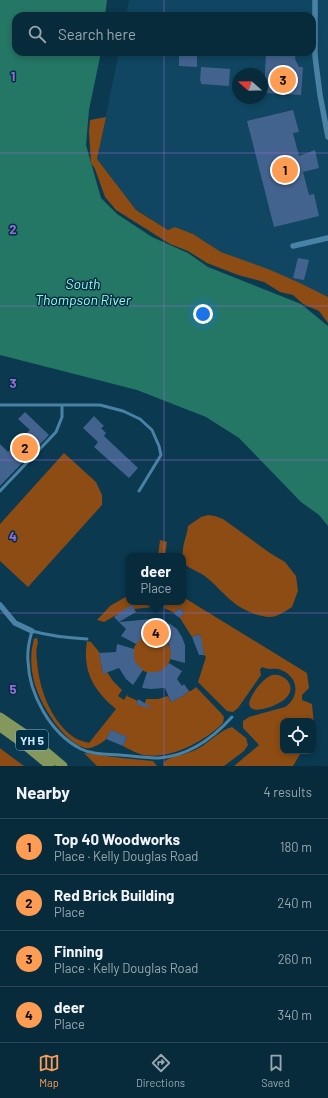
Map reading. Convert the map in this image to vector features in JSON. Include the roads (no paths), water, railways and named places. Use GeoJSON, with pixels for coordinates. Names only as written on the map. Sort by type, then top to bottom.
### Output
{"type":"FeatureCollection","features":[{"type":"Feature","properties":{"kind":"highway","name":"YH 5"},"geometry":{"type":"LineString","coordinates":[[0,717],[25,734],[63,766]]}},
{"type":"Feature","properties":{"kind":"highway","name":"YH 5"},"geometry":{"type":"LineString","coordinates":[[0,728],[21,742],[50,766]]}},
{"type":"Feature","properties":{"kind":"street"},"geometry":{"type":"LineString","coordinates":[[315,0],[315,12]]}},
{"type":"Feature","properties":{"kind":"street"},"geometry":{"type":"LineString","coordinates":[[315,56],[320,95],[328,137]]}},
{"type":"Feature","properties":{"kind":"street"},"geometry":{"type":"LineString","coordinates":[[293,246],[328,238]]}},
{"type":"Feature","properties":{"kind":"street"},"geometry":{"type":"LineString","coordinates":[[0,605],[15,623],[32,631]]}},
{"type":"Feature","properties":{"kind":"lane"},"geometry":{"type":"LineString","coordinates":[[0,405],[100,405],[112,407],[140,419],[152,430],[159,446],[160,455],[139,491]]}},
{"type":"Feature","properties":{"kind":"lane"},"geometry":{"type":"LineString","coordinates":[[0,491],[56,432],[62,417],[62,405]]}},
{"type":"Feature","properties":{"kind":"lane"},"geometry":{"type":"LineString","coordinates":[[87,639],[74,639],[45,635],[32,631],[28,652],[31,681],[46,716],[69,741],[82,750],[142,757],[160,758],[170,756],[189,750],[206,741],[222,728],[232,717]]}},
{"type":"Feature","properties":{"kind":"water","name":"South Thompson River"},"geometry":{"type":"Polygon","coordinates":[[[0,0],[107,0],[106,12],[12,12],[12,56],[100,56],[89,110],[86,145],[101,198],[117,214],[152,237],[188,253],[208,267],[301,304],[328,326],[328,526],[319,515],[301,502],[239,438],[206,417],[137,390],[0,355],[0,0]]]}},
{"type":"Feature","properties":{"kind":"place","name":"Finning"},"geometry":{"type":"Point","coordinates":[283,80]}},
{"type":"Feature","properties":{"kind":"place","name":"Top 40 Woodworks"},"geometry":{"type":"Point","coordinates":[285,170]}},
{"type":"Feature","properties":{"kind":"place","name":"Red Brick Building"},"geometry":{"type":"Point","coordinates":[25,448]}},
{"type":"Feature","properties":{"kind":"place","name":"deer"},"geometry":{"type":"Point","coordinates":[156,633]}}]}
